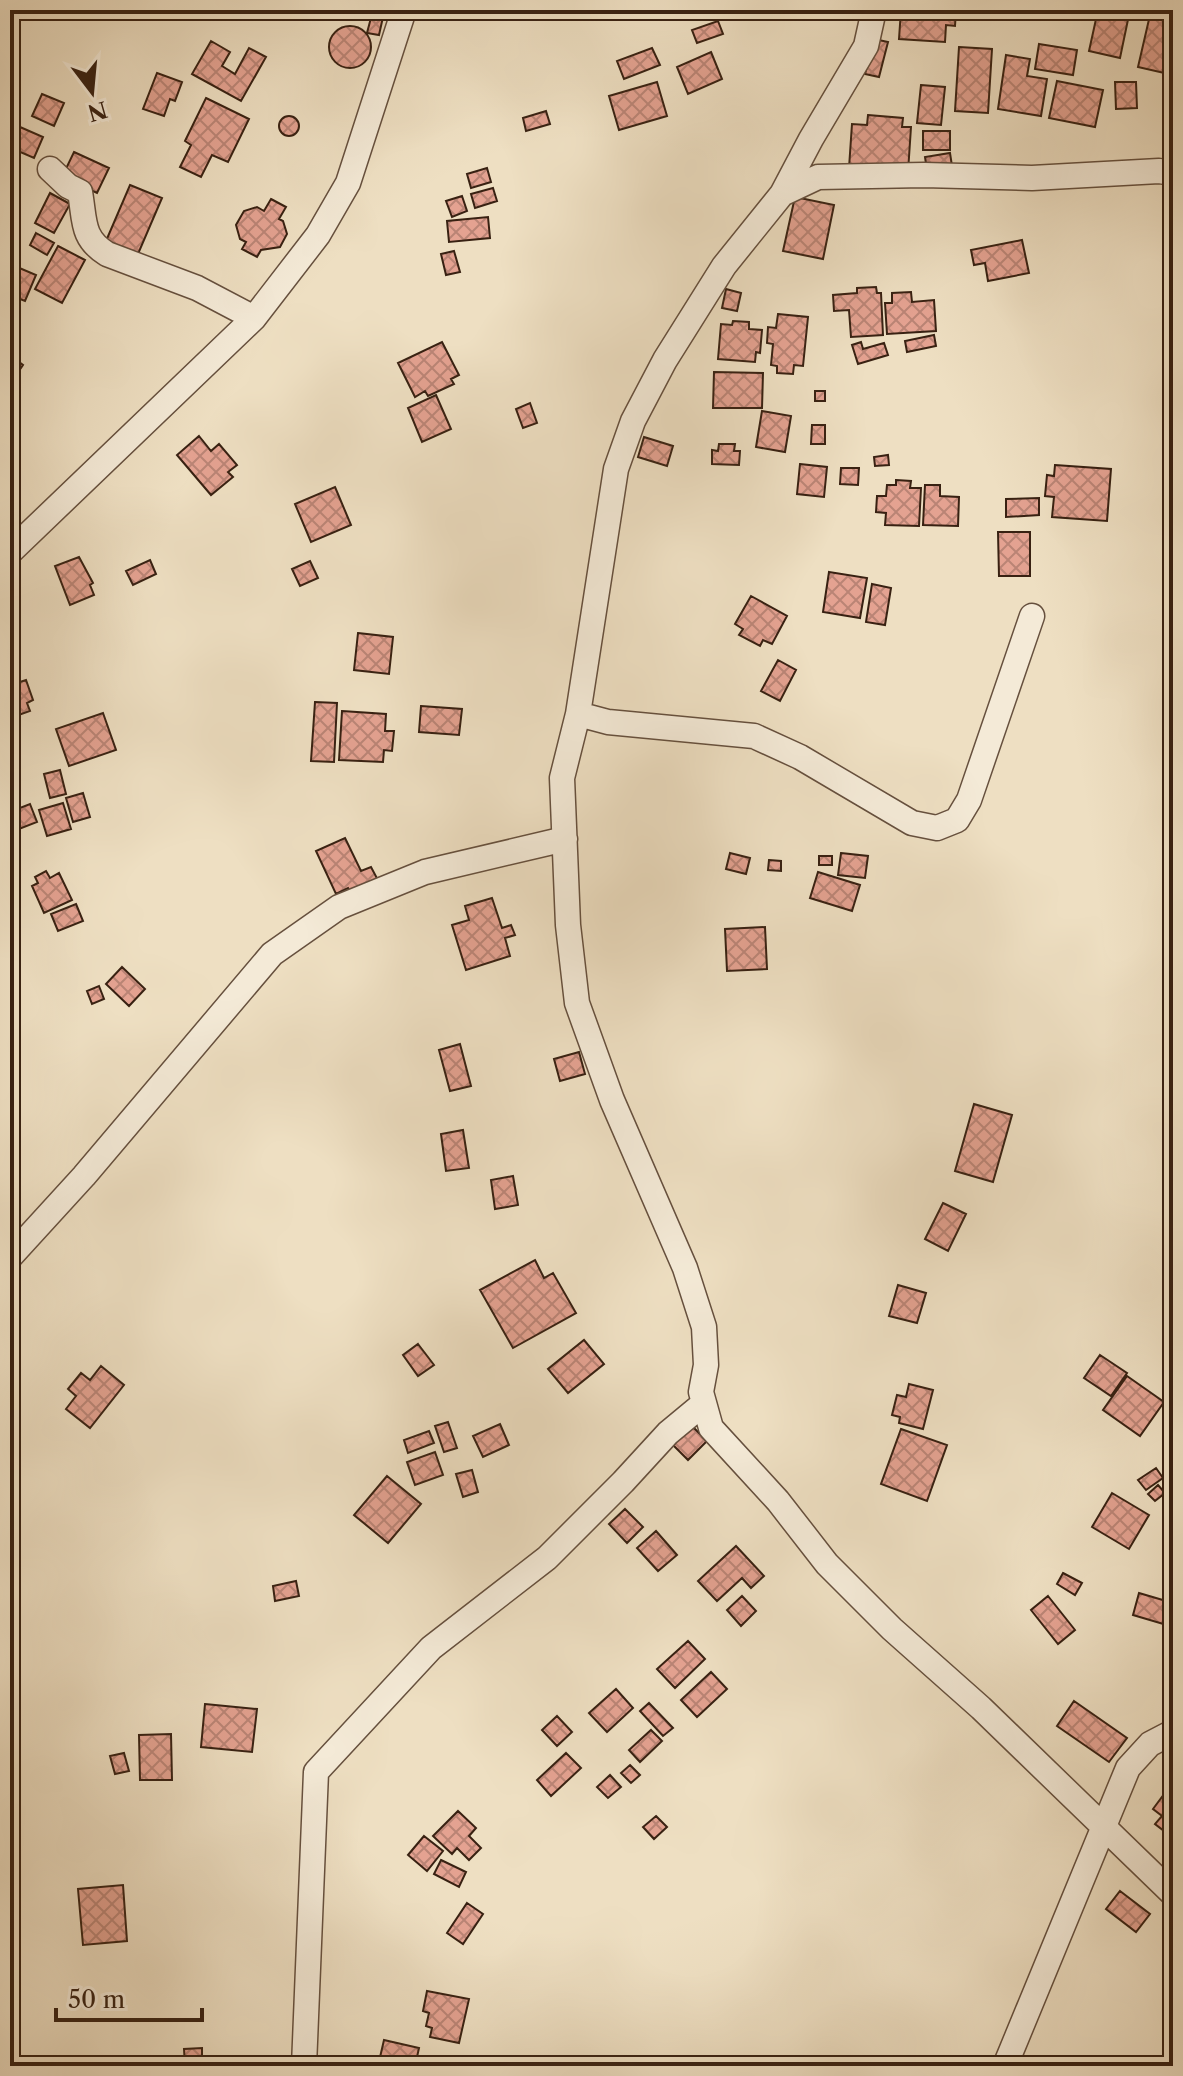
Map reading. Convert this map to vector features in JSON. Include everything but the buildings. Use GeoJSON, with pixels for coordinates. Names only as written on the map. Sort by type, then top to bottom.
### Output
{"type":"FeatureCollection","features":[{"type":"Feature","properties":{"kind":"street"},"geometry":{"type":"LineString","coordinates":[[10,552],[254,318],[318,235],[348,183],[404,10]]}},
{"type":"Feature","properties":{"kind":"street"},"geometry":{"type":"LineString","coordinates":[[874,10],[866,46],[782,194],[724,266],[665,360],[633,421],[616,469],[578,714],[562,778],[568,925],[577,1003],[612,1100],[685,1268],[704,1327],[706,1365],[701,1392],[711,1428],[778,1501],[827,1564],[1173,1894]]}},
{"type":"Feature","properties":{"kind":"street"},"geometry":{"type":"LineString","coordinates":[[50,169],[68,186],[80,192],[88,238],[95,246],[107,254],[197,288],[254,318]]}},
{"type":"Feature","properties":{"kind":"street"},"geometry":{"type":"LineString","coordinates":[[782,194],[818,177],[924,175],[1032,178],[1159,171],[1173,173]]}},
{"type":"Feature","properties":{"kind":"street"},"geometry":{"type":"LineString","coordinates":[[578,714],[608,722],[754,736],[800,757],[912,823],[937,828],[957,820],[969,800],[1032,616]]}},
{"type":"Feature","properties":{"kind":"street"},"geometry":{"type":"LineString","coordinates":[[10,1257],[84,1176],[272,954],[339,907],[425,872],[565,839]]}},
{"type":"Feature","properties":{"kind":"street"},"geometry":{"type":"LineString","coordinates":[[304,2066],[316,1772],[431,1648],[547,1558],[668,1433],[703,1404]]}},
{"type":"Feature","properties":{"kind":"street"},"geometry":{"type":"LineString","coordinates":[[1005,2066],[1128,1768],[1150,1744],[1173,1732]]}}]}
